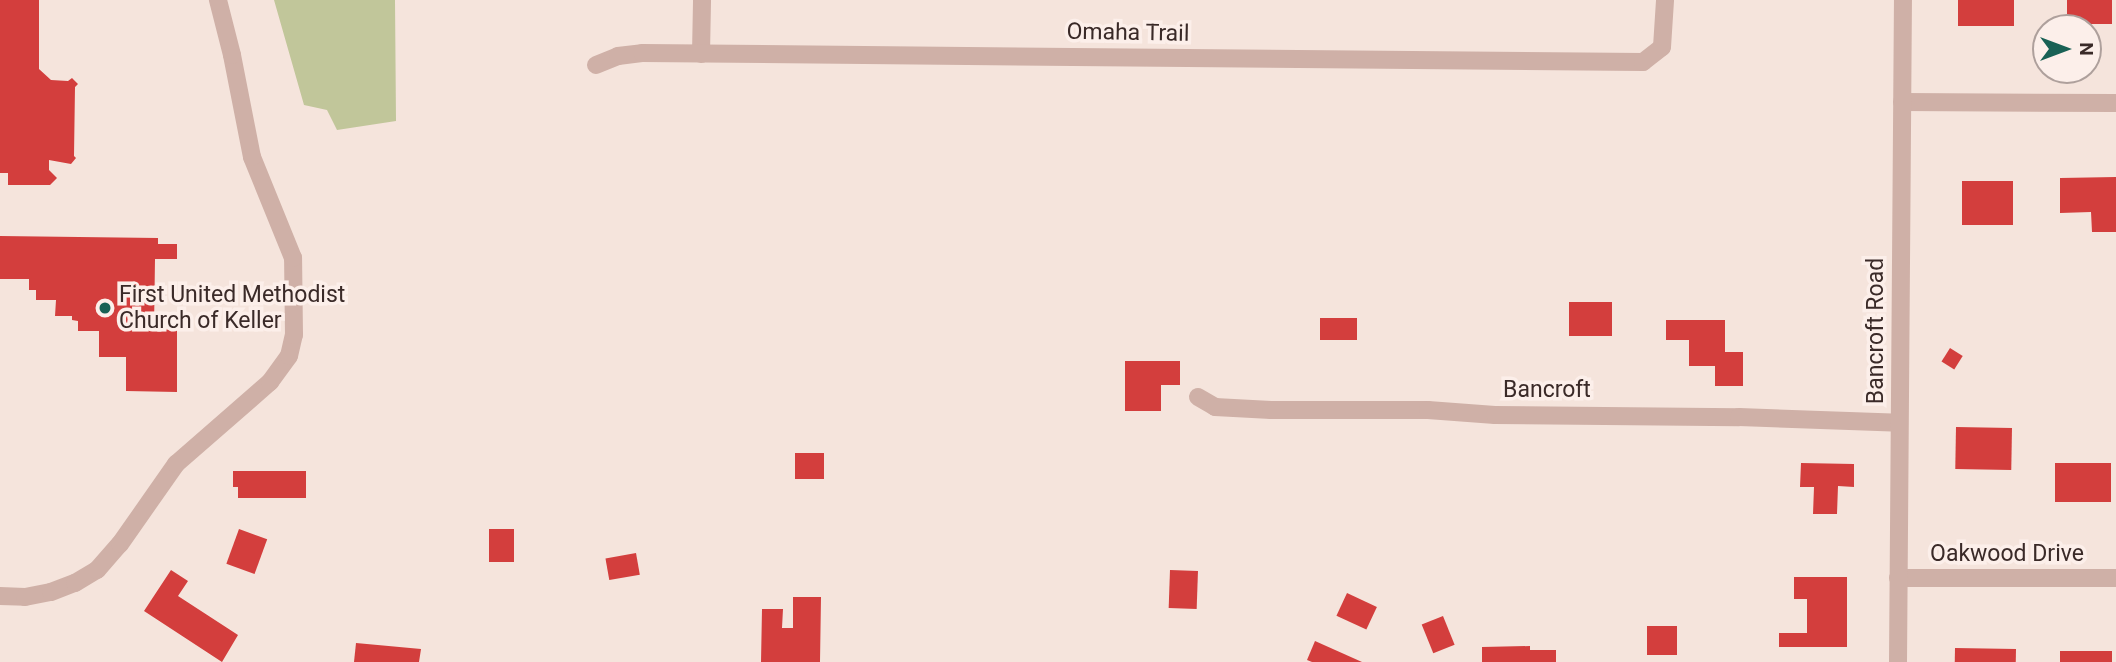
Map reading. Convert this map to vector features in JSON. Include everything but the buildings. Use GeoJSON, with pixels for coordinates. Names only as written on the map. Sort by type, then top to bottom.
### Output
{"type":"FeatureCollection","features":[{"type":"Feature","properties":{"kind":"street"},"geometry":{"type":"LineString","coordinates":[[0,596],[25,597],[51,592],[75,583],[97,570],[121,544],[176,464],[270,382],[289,356],[294,335],[293,258],[251,157],[232,55],[218,0]]}},
{"type":"Feature","properties":{"kind":"street"},"geometry":{"type":"LineString","coordinates":[[701,54],[702,0]]}},
{"type":"Feature","properties":{"kind":"street","name":"Omaha Trail"},"geometry":{"type":"LineString","coordinates":[[596,65],[632,54],[1643,62],[1658,54],[1665,39],[1665,0]]}},
{"type":"Feature","properties":{"kind":"street","name":"Bancroft Road"},"geometry":{"type":"LineString","coordinates":[[1899,662],[1903,0]]}},
{"type":"Feature","properties":{"kind":"street"},"geometry":{"type":"LineString","coordinates":[[1902,102],[2116,103]]}},
{"type":"Feature","properties":{"kind":"street","name":"Bancroft"},"geometry":{"type":"LineString","coordinates":[[1198,397],[1215,407],[1271,410],[1428,410],[1495,415],[1740,417],[1899,423]]}},
{"type":"Feature","properties":{"kind":"street","name":"Oakwood Drive"},"geometry":{"type":"LineString","coordinates":[[1898,578],[2116,578]]}},
{"type":"Feature","properties":{"kind":"green space"},"geometry":{"type":"Polygon","coordinates":[[[274,0],[395,0],[396,121],[337,130],[327,110],[304,105],[274,0]]]}},
{"type":"Feature","properties":{"kind":"place","name":"First United Methodist Church of Keller"},"geometry":{"type":"Point","coordinates":[105,308]}}]}
